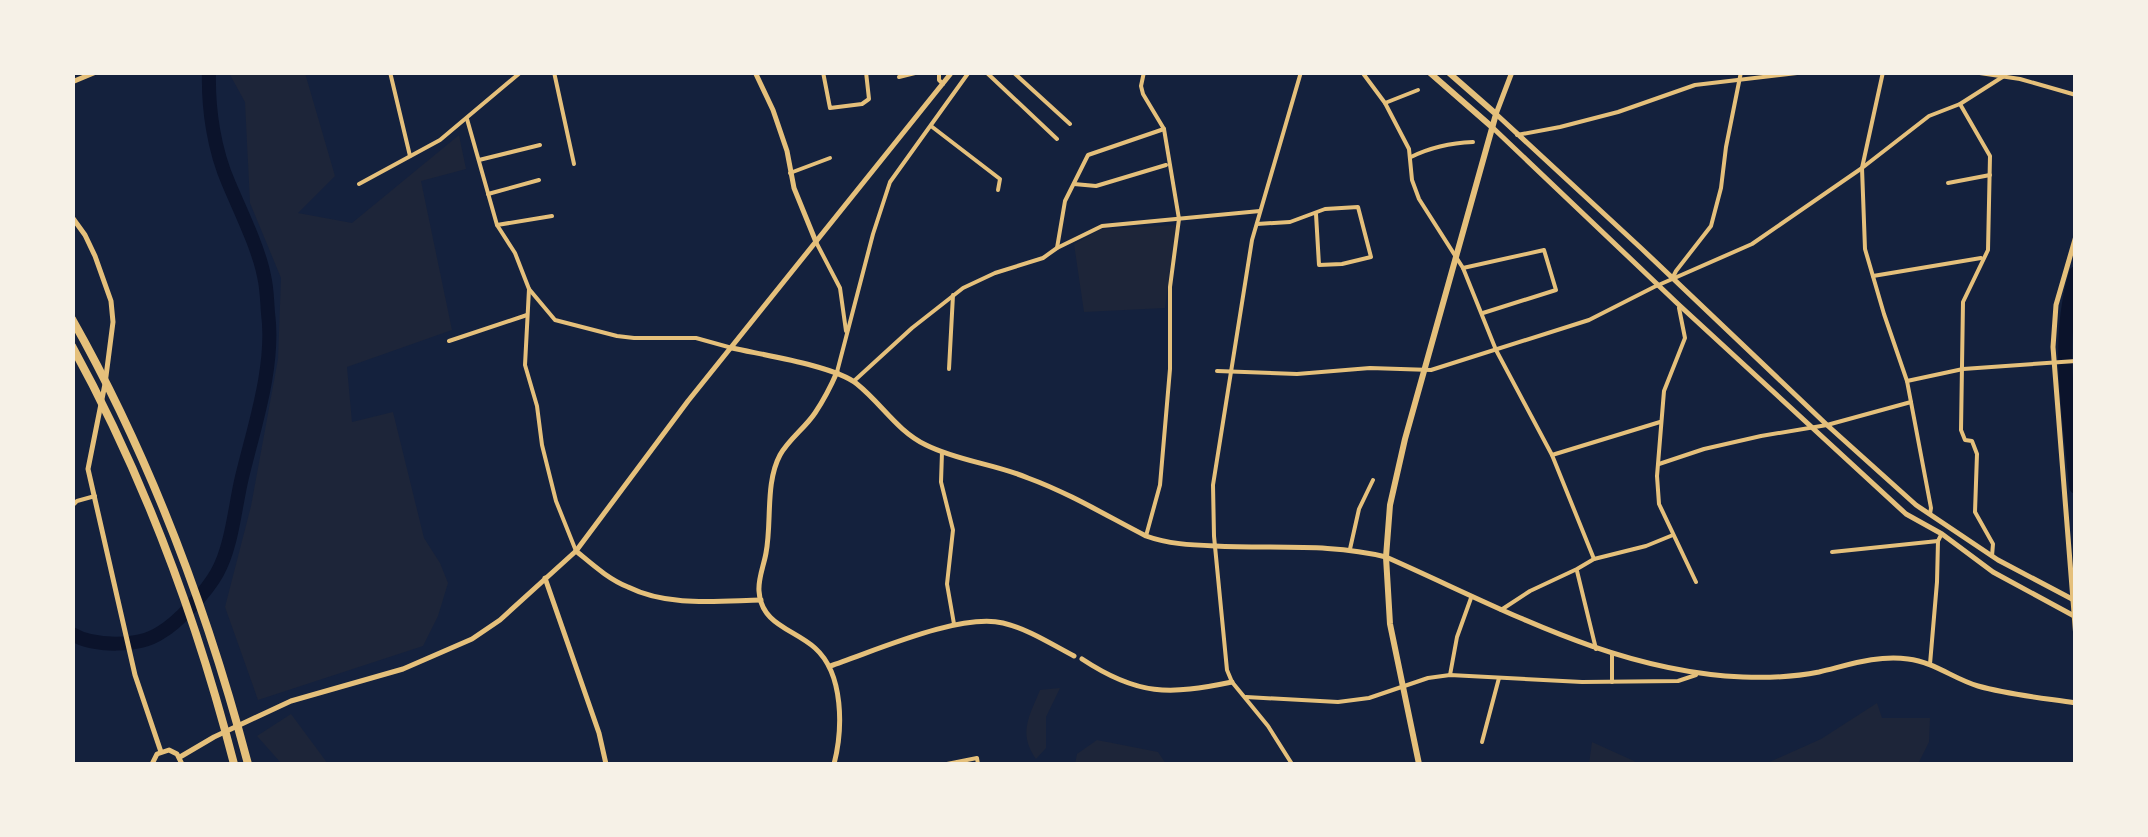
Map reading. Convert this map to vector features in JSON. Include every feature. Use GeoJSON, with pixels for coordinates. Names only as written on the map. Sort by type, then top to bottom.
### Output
{"type":"FeatureCollection","features":[{"type":"Feature","properties":{"kind":"highway"},"geometry":{"type":"LineString","coordinates":[[72,318],[122,411],[176,538],[214,646],[248,764]]}},
{"type":"Feature","properties":{"kind":"highway"},"geometry":{"type":"LineString","coordinates":[[72,346],[163,544],[202,650],[234,764]]}},
{"type":"Feature","properties":{"kind":"main road"},"geometry":{"type":"LineString","coordinates":[[1429,72],[1492,127]]}},
{"type":"Feature","properties":{"kind":"main road"},"geometry":{"type":"LineString","coordinates":[[1419,764],[1390,624],[1386,557],[1390,505],[1496,114],[1449,73]]}},
{"type":"Feature","properties":{"kind":"street"},"geometry":{"type":"LineString","coordinates":[[72,82],[96,72]]}},
{"type":"Feature","properties":{"kind":"street"},"geometry":{"type":"LineString","coordinates":[[390,72],[410,158]]}},
{"type":"Feature","properties":{"kind":"street"},"geometry":{"type":"LineString","coordinates":[[359,184],[440,140],[522,72]]}},
{"type":"Feature","properties":{"kind":"street"},"geometry":{"type":"LineString","coordinates":[[554,72],[574,164]]}},
{"type":"Feature","properties":{"kind":"street"},"geometry":{"type":"LineString","coordinates":[[766,72],[756,74],[782,135],[790,174],[816,242],[840,288],[847,338]]}},
{"type":"Feature","properties":{"kind":"street"},"geometry":{"type":"LineString","coordinates":[[823,72],[830,108],[862,104],[869,99],[866,72]]}},
{"type":"Feature","properties":{"kind":"street"},"geometry":{"type":"LineString","coordinates":[[899,76],[919,72]]}},
{"type":"Feature","properties":{"kind":"street"},"geometry":{"type":"LineString","coordinates":[[938,72],[943,84]]}},
{"type":"Feature","properties":{"kind":"street"},"geometry":{"type":"LineString","coordinates":[[152,764],[161,752],[169,750],[181,761],[214,736],[291,701],[404,670],[472,639],[500,620],[576,550],[688,401],[952,72]]}},
{"type":"Feature","properties":{"kind":"street"},"geometry":{"type":"LineString","coordinates":[[834,764],[839,718],[830,666],[810,643],[773,622],[758,589],[769,536],[773,474],[779,457],[814,414],[836,372],[890,182],[969,72]]}},
{"type":"Feature","properties":{"kind":"street"},"geometry":{"type":"LineString","coordinates":[[986,72],[1058,139]]}},
{"type":"Feature","properties":{"kind":"street"},"geometry":{"type":"LineString","coordinates":[[1013,72],[1070,124]]}},
{"type":"Feature","properties":{"kind":"street"},"geometry":{"type":"LineString","coordinates":[[1144,72],[1142,94],[1164,129],[1179,219],[1170,287],[1170,369],[1160,485],[1146,536]]}},
{"type":"Feature","properties":{"kind":"street"},"geometry":{"type":"LineString","coordinates":[[1292,764],[1268,726],[1232,682],[1224,656],[1214,485],[1252,240],[1301,72]]}},
{"type":"Feature","properties":{"kind":"street"},"geometry":{"type":"LineString","coordinates":[[1362,72],[1409,149],[1418,198],[1464,268],[1496,350],[1552,455],[1594,559]]}},
{"type":"Feature","properties":{"kind":"street"},"geometry":{"type":"LineString","coordinates":[[1512,72],[1496,114],[1518,135],[1916,505],[1992,556],[2074,601]]}},
{"type":"Feature","properties":{"kind":"street"},"geometry":{"type":"LineString","coordinates":[[1672,279],[1711,226],[1740,72]]}},
{"type":"Feature","properties":{"kind":"street"},"geometry":{"type":"LineString","coordinates":[[1518,135],[1636,107],[1694,84],[1822,72]]}},
{"type":"Feature","properties":{"kind":"street"},"geometry":{"type":"LineString","coordinates":[[1884,72],[1862,168],[1865,249],[1912,401],[1930,514]]}},
{"type":"Feature","properties":{"kind":"street"},"geometry":{"type":"LineString","coordinates":[[1973,72],[2004,76],[2076,96]]}},
{"type":"Feature","properties":{"kind":"street"},"geometry":{"type":"LineString","coordinates":[[1217,371],[1424,371],[1451,366],[1589,320],[1752,244],[1929,116],[1960,104],[2004,76]]}},
{"type":"Feature","properties":{"kind":"street"},"geometry":{"type":"LineString","coordinates":[[1385,104],[1418,90]]}},
{"type":"Feature","properties":{"kind":"street"},"geometry":{"type":"LineString","coordinates":[[1960,104],[1990,156],[1988,250],[1962,302],[1961,430],[1965,440],[1972,441],[1977,454],[1975,512],[1987,530],[1992,556]]}},
{"type":"Feature","properties":{"kind":"street"},"geometry":{"type":"LineString","coordinates":[[467,119],[497,226],[515,253],[529,290],[555,320],[634,338],[696,338],[836,372],[854,382],[907,434],[942,452],[1025,476],[1146,536],[1166,543],[1350,550],[1386,557],[1596,649],[1700,672],[1732,677],[1790,677],[1884,657],[1930,664],[1978,686],[2076,704]]}},
{"type":"Feature","properties":{"kind":"street"},"geometry":{"type":"LineString","coordinates":[[931,126],[1000,178],[998,190]]}},
{"type":"Feature","properties":{"kind":"street"},"geometry":{"type":"LineString","coordinates":[[1492,127],[1906,514],[1993,572],[2075,617]]}},
{"type":"Feature","properties":{"kind":"street"},"geometry":{"type":"LineString","coordinates":[[1057,248],[1061,215],[1088,155],[1164,129]]}},
{"type":"Feature","properties":{"kind":"street"},"geometry":{"type":"LineString","coordinates":[[1410,157],[1431,147],[1472,142]]}},
{"type":"Feature","properties":{"kind":"street"},"geometry":{"type":"LineString","coordinates":[[479,160],[540,145]]}},
{"type":"Feature","properties":{"kind":"street"},"geometry":{"type":"LineString","coordinates":[[790,174],[830,158]]}},
{"type":"Feature","properties":{"kind":"street"},"geometry":{"type":"LineString","coordinates":[[1074,184],[1096,186],[1168,164]]}},
{"type":"Feature","properties":{"kind":"street"},"geometry":{"type":"LineString","coordinates":[[1948,183],[1990,175]]}},
{"type":"Feature","properties":{"kind":"street"},"geometry":{"type":"LineString","coordinates":[[488,194],[539,180]]}},
{"type":"Feature","properties":{"kind":"street"},"geometry":{"type":"LineString","coordinates":[[1257,224],[1290,222],[1325,209],[1358,207],[1371,258],[1319,265],[1316,214]]}},
{"type":"Feature","properties":{"kind":"street"},"geometry":{"type":"LineString","coordinates":[[854,382],[953,294],[995,273],[1043,258],[1102,226],[1260,211]]}},
{"type":"Feature","properties":{"kind":"street"},"geometry":{"type":"LineString","coordinates":[[72,216],[95,256],[111,301],[113,322],[88,469],[133,666],[161,752]]}},
{"type":"Feature","properties":{"kind":"street"},"geometry":{"type":"LineString","coordinates":[[497,226],[552,216]]}},
{"type":"Feature","properties":{"kind":"street"},"geometry":{"type":"LineString","coordinates":[[2076,236],[2054,325],[2076,638]]}},
{"type":"Feature","properties":{"kind":"street"},"geometry":{"type":"LineString","coordinates":[[1464,268],[1544,250],[1556,290],[1482,313]]}},
{"type":"Feature","properties":{"kind":"street"},"geometry":{"type":"LineString","coordinates":[[1873,276],[1984,257]]}},
{"type":"Feature","properties":{"kind":"street"},"geometry":{"type":"LineString","coordinates":[[529,290],[525,365],[556,501],[576,550],[610,577],[654,596],[674,600],[761,600]]}},
{"type":"Feature","properties":{"kind":"street"},"geometry":{"type":"LineString","coordinates":[[948,370],[953,294]]}},
{"type":"Feature","properties":{"kind":"street"},"geometry":{"type":"LineString","coordinates":[[1678,304],[1685,338],[1664,391],[1658,504],[1696,582]]}},
{"type":"Feature","properties":{"kind":"street"},"geometry":{"type":"LineString","coordinates":[[448,341],[527,315]]}},
{"type":"Feature","properties":{"kind":"street"},"geometry":{"type":"LineString","coordinates":[[1907,382],[1963,369],[2075,361]]}},
{"type":"Feature","properties":{"kind":"street"},"geometry":{"type":"LineString","coordinates":[[1659,464],[1704,449],[1827,425],[1912,401]]}},
{"type":"Feature","properties":{"kind":"street"},"geometry":{"type":"LineString","coordinates":[[1552,455],[1660,422]]}},
{"type":"Feature","properties":{"kind":"street"},"geometry":{"type":"LineString","coordinates":[[942,452],[941,482],[954,530],[947,584],[954,624]]}},
{"type":"Feature","properties":{"kind":"street"},"geometry":{"type":"LineString","coordinates":[[1350,550],[1372,480]]}},
{"type":"Feature","properties":{"kind":"street"},"geometry":{"type":"LineString","coordinates":[[72,506],[95,496]]}},
{"type":"Feature","properties":{"kind":"street"},"geometry":{"type":"LineString","coordinates":[[1502,610],[1530,590],[1594,559],[1646,546],[1673,534]]}},
{"type":"Feature","properties":{"kind":"street"},"geometry":{"type":"LineString","coordinates":[[1832,552],[1940,538]]}},
{"type":"Feature","properties":{"kind":"street"},"geometry":{"type":"LineString","coordinates":[[1930,664],[1940,538]]}},
{"type":"Feature","properties":{"kind":"street"},"geometry":{"type":"LineString","coordinates":[[1577,569],[1596,649]]}},
{"type":"Feature","properties":{"kind":"street"},"geometry":{"type":"LineString","coordinates":[[545,578],[606,764]]}},
{"type":"Feature","properties":{"kind":"street"},"geometry":{"type":"LineString","coordinates":[[1450,675],[1457,637],[1472,596]]}},
{"type":"Feature","properties":{"kind":"street"},"geometry":{"type":"LineString","coordinates":[[830,666],[954,624],[978,621],[1004,624],[1074,656]]}},
{"type":"Feature","properties":{"kind":"street"},"geometry":{"type":"LineString","coordinates":[[1612,654],[1612,682]]}},
{"type":"Feature","properties":{"kind":"street"},"geometry":{"type":"LineString","coordinates":[[1082,659],[1131,685],[1164,692],[1232,682]]}},
{"type":"Feature","properties":{"kind":"street"},"geometry":{"type":"LineString","coordinates":[[1245,697],[1338,702],[1369,698],[1428,678],[1450,675],[1612,682],[1678,681],[1700,672]]}},
{"type":"Feature","properties":{"kind":"street"},"geometry":{"type":"LineString","coordinates":[[1482,742],[1499,678]]}},
{"type":"Feature","properties":{"kind":"street"},"geometry":{"type":"LineString","coordinates":[[947,764],[977,758],[978,764]]}},
{"type":"Feature","properties":{"kind":"shaded area"},"geometry":{"type":"Polygon","coordinates":[[[229,73],[305,73],[335,176],[298,213],[352,223],[459,135],[466,169],[421,181],[452,330],[347,367],[352,422],[393,412],[424,538],[448,583],[438,616],[423,646],[258,700],[225,607],[251,506],[278,359],[281,278],[250,203],[245,102],[229,73]]]}},
{"type":"Feature","properties":{"kind":"shaded area"},"geometry":{"type":"Polygon","coordinates":[[[1176,225],[1165,308],[1084,312],[1074,244],[1101,229],[1176,225]]]}},
{"type":"Feature","properties":{"kind":"shaded area"},"geometry":{"type":"Polygon","coordinates":[[[1060,688],[1046,717],[1046,748],[1036,759],[1027,741],[1029,717],[1040,690],[1060,688]]]}},
{"type":"Feature","properties":{"kind":"shaded area"},"geometry":{"type":"Polygon","coordinates":[[[1877,703],[1882,718],[1930,718],[1929,742],[1918,764],[1765,764],[1821,739],[1877,703]]]}},
{"type":"Feature","properties":{"kind":"shaded area"},"geometry":{"type":"Polygon","coordinates":[[[291,714],[328,764],[282,764],[257,736],[291,714]]]}},
{"type":"Feature","properties":{"kind":"shaded area"},"geometry":{"type":"Polygon","coordinates":[[[1097,740],[1158,752],[1166,764],[1075,764],[1077,754],[1097,740]]]}},
{"type":"Feature","properties":{"kind":"shaded area"},"geometry":{"type":"Polygon","coordinates":[[[1592,742],[1634,761],[1637,764],[1589,764],[1592,742]]]}},
{"type":"Feature","properties":{"kind":"waterway"},"geometry":{"type":"LineString","coordinates":[[72,634],[116,644],[160,633],[206,589],[222,563],[230,539],[262,396],[269,333],[262,265],[216,143],[209,72]]}},
{"type":"Feature","properties":{"kind":"waterway"},"geometry":{"type":"LineString","coordinates":[[2076,273],[2065,352],[2076,487]]}}]}
